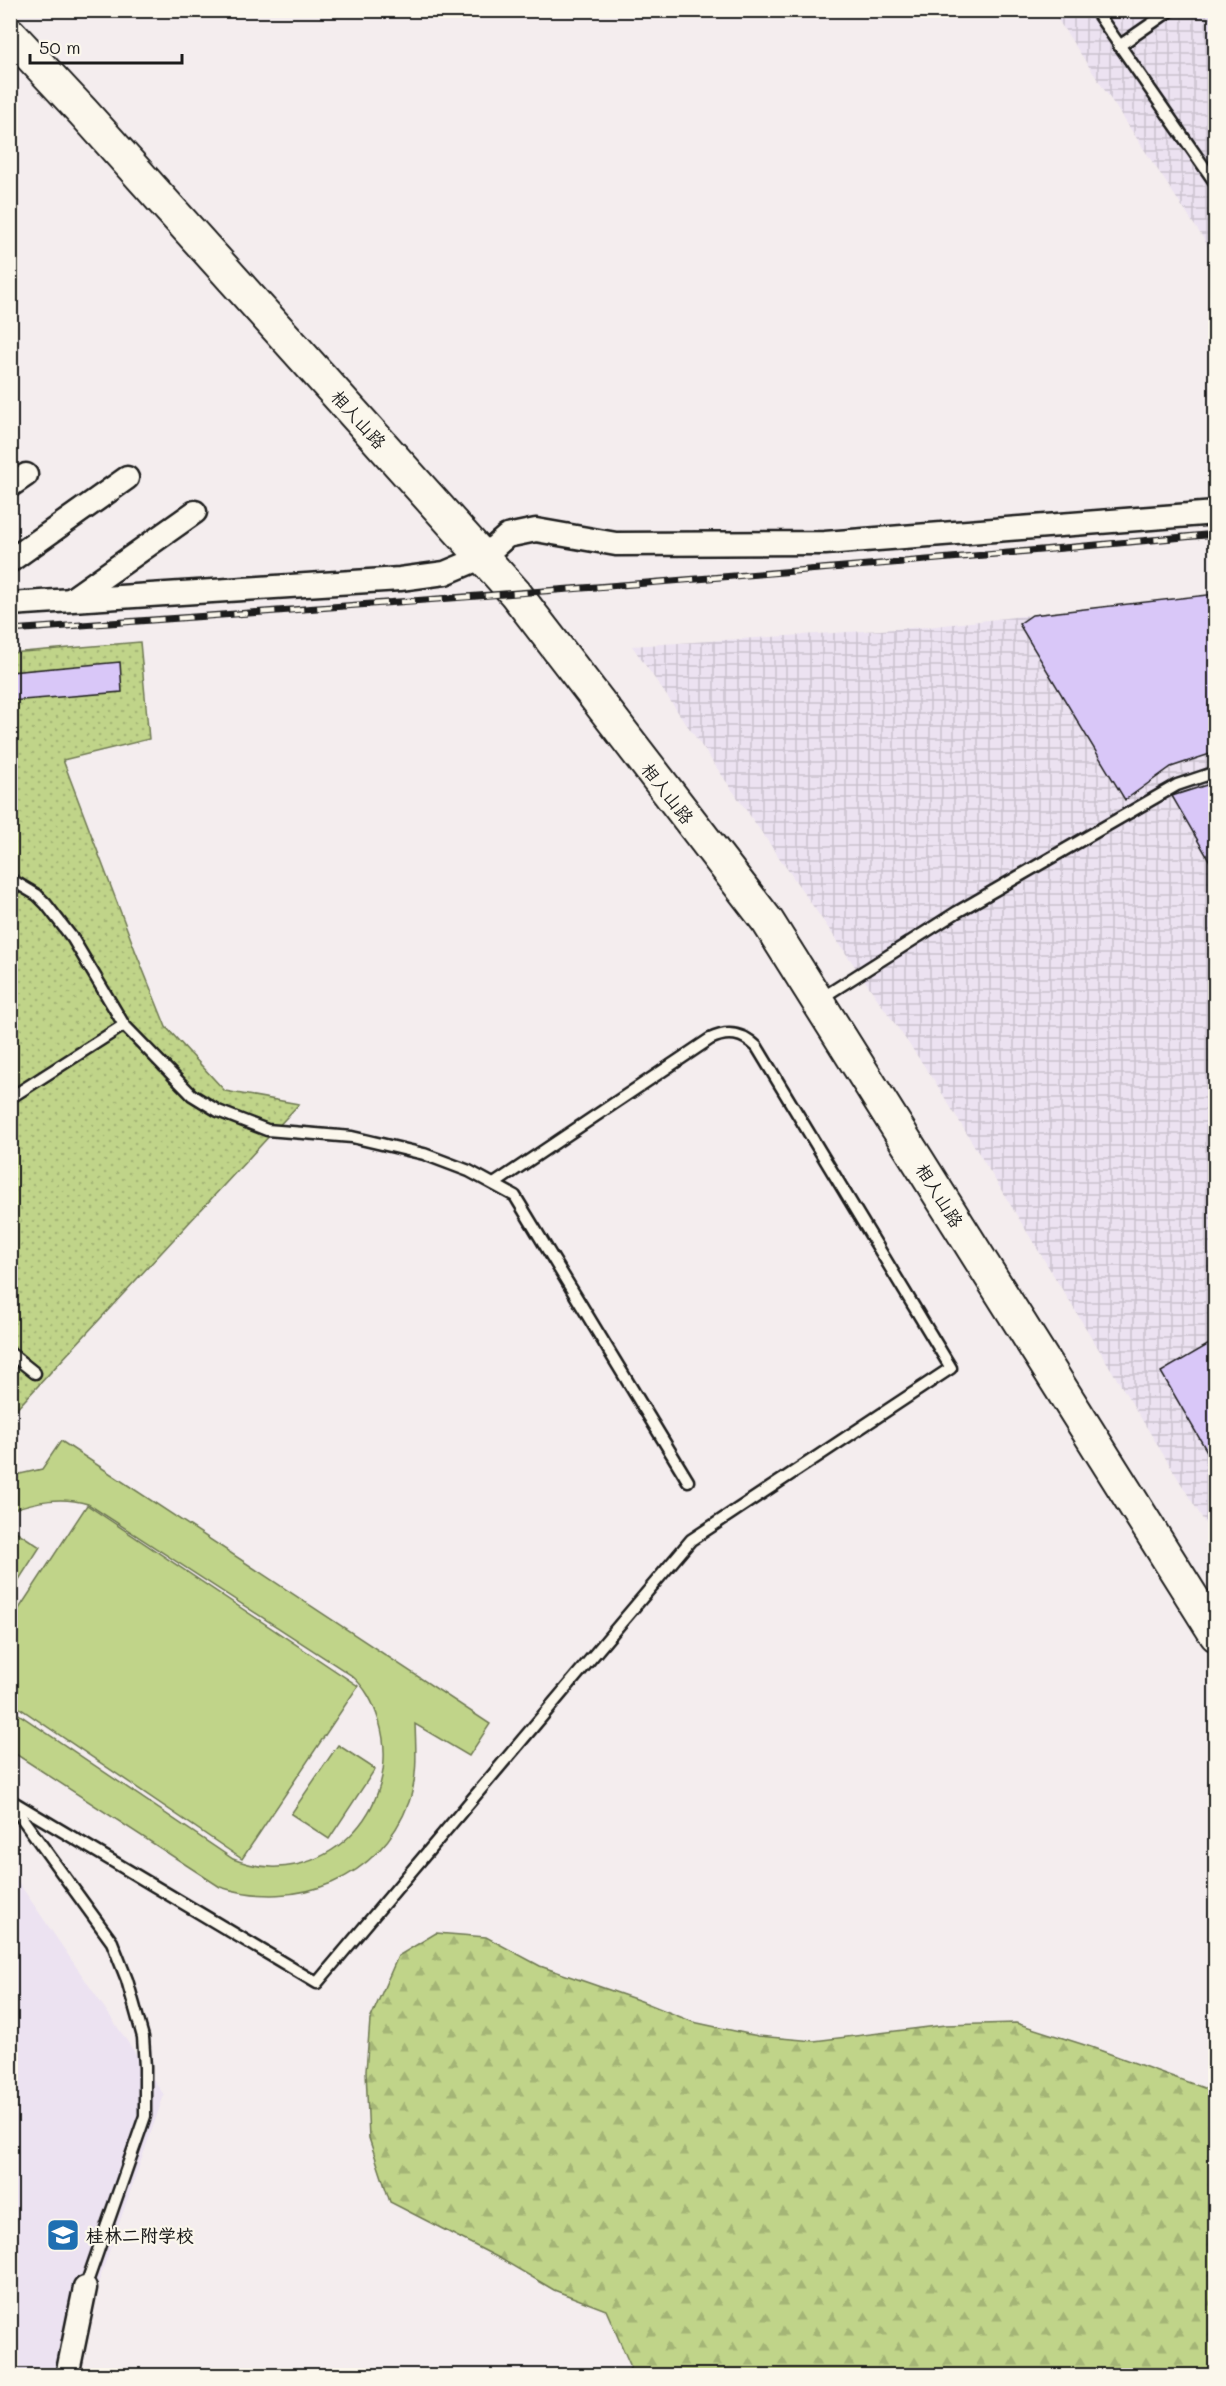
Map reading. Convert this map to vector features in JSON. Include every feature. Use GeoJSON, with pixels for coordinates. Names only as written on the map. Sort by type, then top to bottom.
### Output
{"type":"FeatureCollection","features":[{"type":"Feature","properties":{"kind":"street","name":"相人山路"},"geometry":{"type":"LineString","coordinates":[[10,34],[83,112],[515,593],[768,922],[1215,1635]]}},
{"type":"Feature","properties":{"kind":"street"},"geometry":{"type":"LineString","coordinates":[[10,561],[127,478]]}},
{"type":"Feature","properties":{"kind":"street"},"geometry":{"type":"LineString","coordinates":[[71,600],[195,512]]}},
{"type":"Feature","properties":{"kind":"street"},"geometry":{"type":"LineString","coordinates":[[10,604],[400,579],[444,573],[483,557],[507,536],[536,530],[616,544],[825,543],[1215,513]]}},
{"type":"Feature","properties":{"kind":"street"},"geometry":{"type":"LineString","coordinates":[[67,2376],[85,2288]]}},
{"type":"Feature","properties":{"kind":"lane"},"geometry":{"type":"LineString","coordinates":[[1095,10],[1215,184]]}},
{"type":"Feature","properties":{"kind":"lane"},"geometry":{"type":"LineString","coordinates":[[1119,46],[1171,10]]}},
{"type":"Feature","properties":{"kind":"lane"},"geometry":{"type":"LineString","coordinates":[[817,1000],[957,912],[1177,784],[1215,772]]}},
{"type":"Feature","properties":{"kind":"lane"},"geometry":{"type":"LineString","coordinates":[[10,879],[37,895],[74,939],[124,1025],[192,1095],[218,1110],[267,1130],[352,1137],[424,1154],[469,1171],[515,1196],[688,1481]]}},
{"type":"Feature","properties":{"kind":"lane"},"geometry":{"type":"LineString","coordinates":[[10,1098],[124,1025]]}},
{"type":"Feature","properties":{"kind":"lane"},"geometry":{"type":"LineString","coordinates":[[10,1801],[317,1983],[691,1540],[951,1368],[757,1047],[744,1036],[724,1034],[710,1039],[494,1184]]}},
{"type":"Feature","properties":{"kind":"lane"},"geometry":{"type":"LineString","coordinates":[[10,1353],[35,1373]]}},
{"type":"Feature","properties":{"kind":"lane"},"geometry":{"type":"LineString","coordinates":[[10,1801],[112,1942],[127,1980],[143,2037],[145,2116],[85,2288]]}},
{"type":"Feature","properties":{"kind":"shaded area"},"geometry":{"type":"Polygon","coordinates":[[[1052,11],[1215,11],[1215,256],[1052,11]]]}},
{"type":"Feature","properties":{"kind":"shaded area"},"geometry":{"type":"Polygon","coordinates":[[[1215,594],[1215,1539],[934,1080],[632,646],[927,627],[1215,594]]]}},
{"type":"Feature","properties":{"kind":"shaded area","name":"桂林二附学校"},"geometry":{"type":"Polygon","coordinates":[[[10,1870],[164,2095],[66,2375],[11,2375],[10,1870]]]}},
{"type":"Feature","properties":{"kind":"green space"},"geometry":{"type":"Polygon","coordinates":[[[140,642],[149,739],[63,760],[166,1027],[225,1091],[299,1104],[11,1415],[11,653],[140,642]]]}},
{"type":"Feature","properties":{"kind":"green space"},"geometry":{"type":"Polygon","coordinates":[[[61,1441],[490,1724],[469,1756],[415,1724],[415,1773],[409,1802],[396,1829],[378,1852],[356,1870],[332,1883],[306,1891],[278,1895],[249,1893],[220,1887],[11,1751],[11,1709],[233,1859],[266,1867],[297,1865],[325,1854],[349,1836],[368,1813],[380,1785],[384,1754],[379,1721],[368,1696],[351,1675],[88,1504],[59,1500],[30,1504],[11,1510],[11,1476],[42,1469],[61,1441]]]}},
{"type":"Feature","properties":{"kind":"green space"},"geometry":{"type":"Polygon","coordinates":[[[87,1505],[358,1686],[242,1859],[11,1702],[11,1621],[87,1505]]]}},
{"type":"Feature","properties":{"kind":"green space"},"geometry":{"type":"Polygon","coordinates":[[[11,1528],[40,1547],[11,1592],[11,1528]]]}},
{"type":"Feature","properties":{"kind":"green space"},"geometry":{"type":"Polygon","coordinates":[[[338,1745],[375,1769],[329,1839],[291,1814],[338,1745]]]}},
{"type":"Feature","properties":{"kind":"green space"},"geometry":{"type":"Polygon","coordinates":[[[436,1933],[486,1937],[540,1966],[641,2001],[693,2022],[758,2036],[814,2041],[945,2025],[1016,2023],[1091,2047],[1215,2092],[1215,2375],[624,2375],[631,2367],[606,2310],[554,2290],[501,2259],[390,2202],[369,2138],[366,2071],[370,2020],[398,1956],[436,1933]]]}},
{"type":"Feature","properties":{"kind":"building"},"geometry":{"type":"Polygon","coordinates":[[[1216,594],[1216,752],[1171,767],[1125,800],[1019,624],[1032,615],[1216,594]]]}},
{"type":"Feature","properties":{"kind":"building"},"geometry":{"type":"Polygon","coordinates":[[[120,662],[122,692],[10,701],[10,672],[120,662]]]}},
{"type":"Feature","properties":{"kind":"building"},"geometry":{"type":"Polygon","coordinates":[[[1216,782],[1216,872],[1172,796],[1216,782]]]}},
{"type":"Feature","properties":{"kind":"building"},"geometry":{"type":"Polygon","coordinates":[[[1216,1340],[1216,1467],[1161,1372],[1216,1340]]]}},
{"type":"Feature","properties":{"kind":"railway"},"geometry":{"type":"LineString","coordinates":[[10,630],[613,586],[1216,534]]}},
{"type":"Feature","properties":{"kind":"place","name":"桂林二附学校"},"geometry":{"type":"Point","coordinates":[63,2235]}}]}
